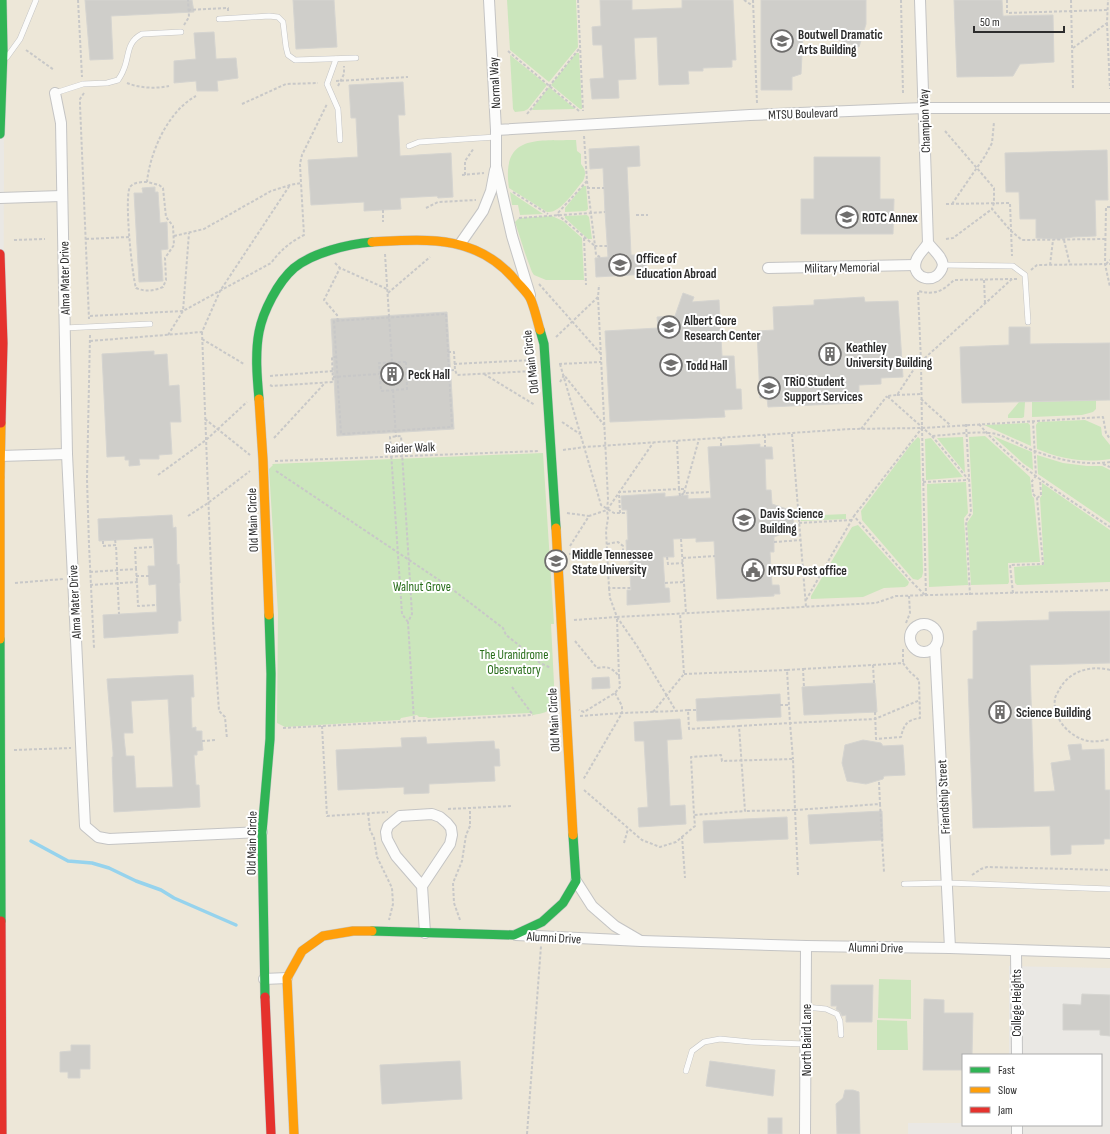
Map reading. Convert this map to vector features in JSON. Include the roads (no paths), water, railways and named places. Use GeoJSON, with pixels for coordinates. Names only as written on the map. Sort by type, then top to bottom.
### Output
{"type":"FeatureCollection","features":[{"type":"Feature","properties":{"kind":"street"},"geometry":{"type":"LineString","coordinates":[[0,134],[2,0]]}},
{"type":"Feature","properties":{"kind":"street","name":"Normal Way"},"geometry":{"type":"LineString","coordinates":[[460,244],[483,211],[491,192],[496,166],[496,133],[489,0]]}},
{"type":"Feature","properties":{"kind":"street","name":"Champion Way"},"geometry":{"type":"LineString","coordinates":[[920,0],[928,243]]}},
{"type":"Feature","properties":{"kind":"street","name":"Alma Mater Drive"},"geometry":{"type":"LineString","coordinates":[[55,93],[61,123],[61,196],[64,239],[64,328],[67,454],[85,826],[98,837],[109,839],[262,832]]}},
{"type":"Feature","properties":{"kind":"street","name":"MTSU Boulevard"},"geometry":{"type":"LineString","coordinates":[[496,133],[758,115],[924,108],[1110,108]]}},
{"type":"Feature","properties":{"kind":"street","name":"Normal Way"},"geometry":{"type":"LineString","coordinates":[[496,166],[512,236],[531,299]]}},
{"type":"Feature","properties":{"kind":"street"},"geometry":{"type":"LineString","coordinates":[[0,198],[61,196]]}},
{"type":"Feature","properties":{"kind":"street","name":"Old Main Circle"},"geometry":{"type":"LineString","coordinates":[[271,1134],[264,979],[262,832],[270,739],[271,674],[263,460],[258,372],[259,333],[263,316],[281,283],[294,268],[309,258],[325,252],[364,243],[435,240],[460,244],[494,260],[506,269],[531,299],[544,344],[551,450],[561,554],[576,881]]}},
{"type":"Feature","properties":{"kind":"street"},"geometry":{"type":"LineString","coordinates":[[928,243],[940,257],[943,265],[940,274],[931,279],[922,277],[915,265],[918,256],[928,243]]}},
{"type":"Feature","properties":{"kind":"street"},"geometry":{"type":"LineString","coordinates":[[0,254],[3,343],[0,456],[2,1134]]}},
{"type":"Feature","properties":{"kind":"street","name":"Military Memorial"},"geometry":{"type":"LineString","coordinates":[[767,272],[915,265]]}},
{"type":"Feature","properties":{"kind":"street"},"geometry":{"type":"LineString","coordinates":[[0,456],[67,454]]}},
{"type":"Feature","properties":{"kind":"street","name":"Friendship Street"},"geometry":{"type":"LineString","coordinates":[[935,647],[950,948]]}},
{"type":"Feature","properties":{"kind":"street"},"geometry":{"type":"LineString","coordinates":[[422,886],[450,844],[452,835],[451,828],[448,823],[440,817],[432,814],[400,816],[388,826],[386,832],[387,839],[396,856],[422,886],[425,933]]}},
{"type":"Feature","properties":{"kind":"street"},"geometry":{"type":"LineString","coordinates":[[294,1134],[287,978],[302,951],[323,936],[353,931],[514,935],[542,922],[563,903],[576,881]]}},
{"type":"Feature","properties":{"kind":"street","name":"Alumni Drive"},"geometry":{"type":"LineString","coordinates":[[576,881],[592,906],[616,926],[641,941]]}},
{"type":"Feature","properties":{"kind":"street","name":"Alumni Drive"},"geometry":{"type":"LineString","coordinates":[[514,935],[641,941],[806,946],[950,948],[1110,953]]}},
{"type":"Feature","properties":{"kind":"street","name":"North Baird Lane"},"geometry":{"type":"LineString","coordinates":[[805,1134],[806,946]]}},
{"type":"Feature","properties":{"kind":"street","name":"College Heights"},"geometry":{"type":"LineString","coordinates":[[1016,951],[1016,1054]]}},
{"type":"Feature","properties":{"kind":"street"},"geometry":{"type":"LineString","coordinates":[[264,979],[287,978]]}},
{"type":"Feature","properties":{"kind":"lane"},"geometry":{"type":"LineString","coordinates":[[2,63],[20,39],[36,0]]}},
{"type":"Feature","properties":{"kind":"lane"},"geometry":{"type":"LineString","coordinates":[[219,19],[269,16],[278,17],[283,22],[288,55],[295,60],[356,58]]}},
{"type":"Feature","properties":{"kind":"lane"},"geometry":{"type":"LineString","coordinates":[[55,93],[83,84],[107,83],[118,80],[124,71],[130,44],[136,37],[142,34],[181,32]]}},
{"type":"Feature","properties":{"kind":"lane"},"geometry":{"type":"LineString","coordinates":[[336,59],[328,84],[338,109],[340,140]]}},
{"type":"Feature","properties":{"kind":"lane"},"geometry":{"type":"LineString","coordinates":[[409,146],[419,142],[496,133]]}},
{"type":"Feature","properties":{"kind":"lane"},"geometry":{"type":"LineString","coordinates":[[943,265],[1013,266],[1025,275],[1028,322]]}},
{"type":"Feature","properties":{"kind":"lane"},"geometry":{"type":"LineString","coordinates":[[64,328],[150,324]]}},
{"type":"Feature","properties":{"kind":"lane"},"geometry":{"type":"LineString","coordinates":[[904,884],[947,883],[1110,889]]}},
{"type":"Feature","properties":{"kind":"lane"},"geometry":{"type":"LineString","coordinates":[[806,1007],[826,1010],[837,1014],[840,1021],[841,1034]]}},
{"type":"Feature","properties":{"kind":"lane"},"geometry":{"type":"LineString","coordinates":[[686,1071],[692,1051],[704,1042],[720,1039],[806,1044]]}},
{"type":"Feature","properties":{"kind":"waterway"},"geometry":{"type":"LineString","coordinates":[[31,841],[68,861],[92,863],[109,868],[136,881],[161,890],[174,898],[236,925]]}},
{"type":"Feature","properties":{"kind":"place","name":"Boutwell Dramatic Arts Building"},"geometry":{"type":"Point","coordinates":[782,41]}},
{"type":"Feature","properties":{"kind":"place","name":"ROTC Annex"},"geometry":{"type":"Point","coordinates":[847,217]}},
{"type":"Feature","properties":{"kind":"place","name":"Office of Education Abroad"},"geometry":{"type":"Point","coordinates":[620,265]}},
{"type":"Feature","properties":{"kind":"place","name":"Albert Gore Research Center"},"geometry":{"type":"Point","coordinates":[669,327]}},
{"type":"Feature","properties":{"kind":"place","name":"Keathley University Building"},"geometry":{"type":"Point","coordinates":[830,354]}},
{"type":"Feature","properties":{"kind":"place","name":"Todd Hall"},"geometry":{"type":"Point","coordinates":[671,365]}},
{"type":"Feature","properties":{"kind":"place","name":"Peck Hall"},"geometry":{"type":"Point","coordinates":[392,374]}},
{"type":"Feature","properties":{"kind":"place","name":"TRiO Student Support Services"},"geometry":{"type":"Point","coordinates":[769,388]}},
{"type":"Feature","properties":{"kind":"place","name":"Davis Science Building"},"geometry":{"type":"Point","coordinates":[744,520]}},
{"type":"Feature","properties":{"kind":"place","name":"Middle Tennessee State University"},"geometry":{"type":"Point","coordinates":[556,561]}},
{"type":"Feature","properties":{"kind":"place","name":"MTSU Post office"},"geometry":{"type":"Point","coordinates":[753,570]}},
{"type":"Feature","properties":{"kind":"place","name":"Science Building"},"geometry":{"type":"Point","coordinates":[1000,712]}},
{"type":"Feature","properties":{"kind":"park label","name":"Walnut Grove"},"geometry":{"type":"Point","coordinates":[422,586]}},
{"type":"Feature","properties":{"kind":"park label","name":"The Uranidrome Obesrvatory"},"geometry":{"type":"Point","coordinates":[514,662]}}]}
